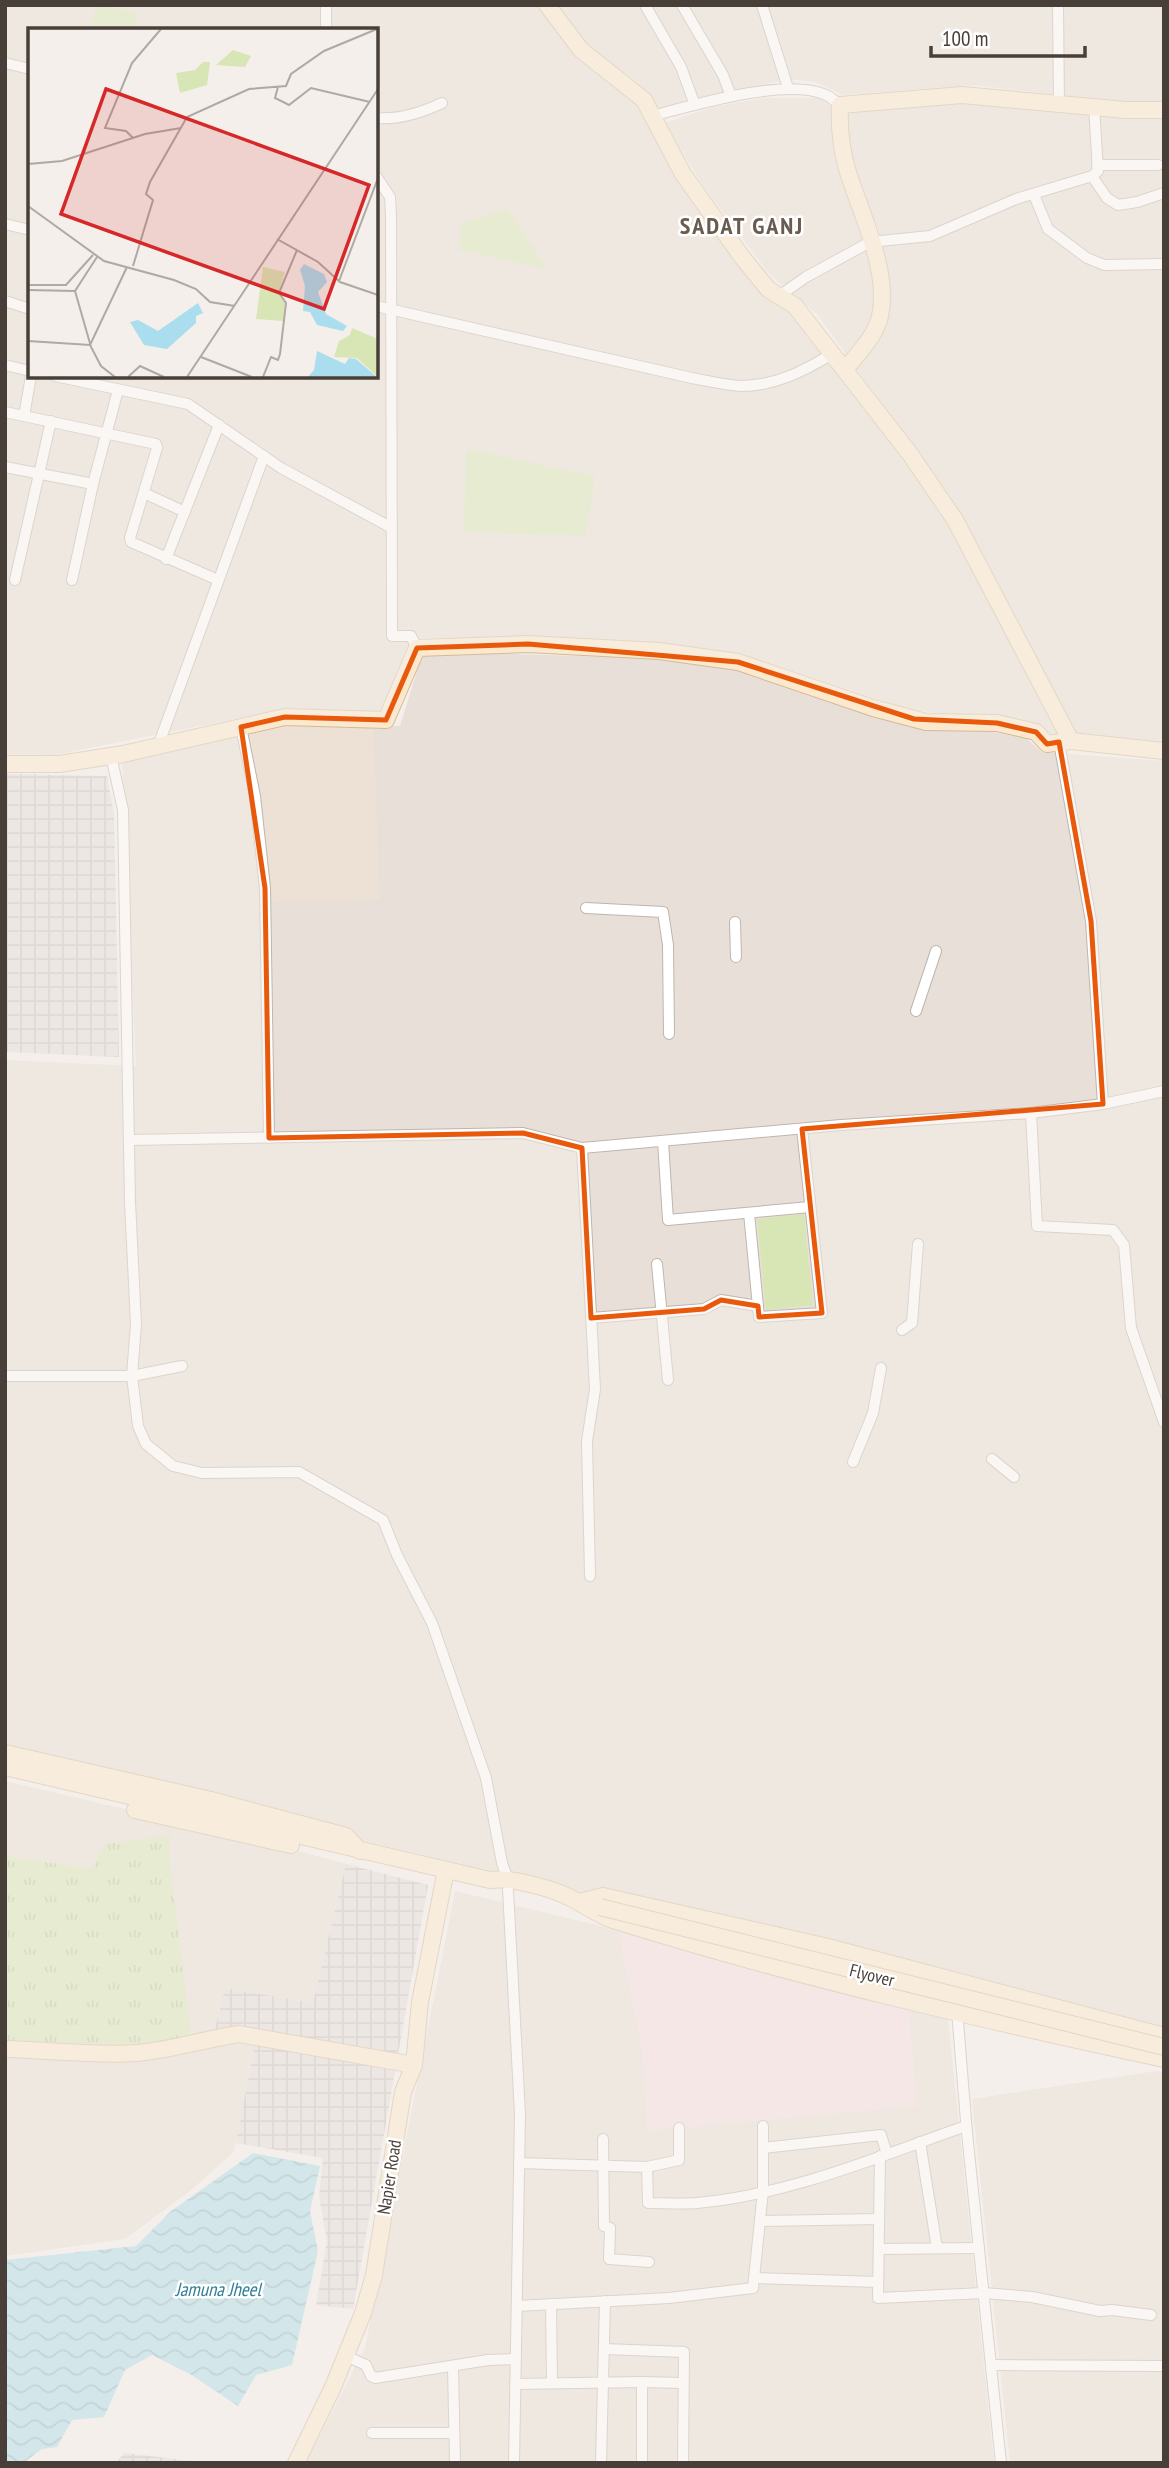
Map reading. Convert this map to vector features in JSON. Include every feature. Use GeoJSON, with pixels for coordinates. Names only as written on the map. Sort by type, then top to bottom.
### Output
{"type":"FeatureCollection","features":[{"type":"Feature","properties":{"kind":"main road"},"geometry":{"type":"LineString","coordinates":[[547,5],[581,50],[644,100],[683,174],[742,257],[768,289],[794,306],[910,454],[955,520],[1065,742]]}},
{"type":"Feature","properties":{"kind":"main road"},"geometry":{"type":"LineString","coordinates":[[845,370],[866,344],[880,318],[882,289],[846,166],[839,126],[840,105],[962,94],[1125,110],[1164,110]]}},
{"type":"Feature","properties":{"kind":"main road"},"geometry":{"type":"LineString","coordinates":[[5,764],[60,764],[111,756],[285,716],[386,720],[417,648],[528,644],[659,651],[738,662],[873,708],[926,722],[997,723],[1036,732],[1047,744],[1065,742],[1164,751]]}},
{"type":"Feature","properties":{"kind":"main road"},"geometry":{"type":"LineString","coordinates":[[5,1753],[211,1800],[337,1833],[346,1836],[361,1851]]}},
{"type":"Feature","properties":{"kind":"main road"},"geometry":{"type":"LineString","coordinates":[[5,1767],[361,1851],[445,1875],[490,1880],[500,1888],[508,1885],[531,1890],[562,1902],[603,1896],[828,1947],[1164,2036]]}},
{"type":"Feature","properties":{"kind":"main road"},"geometry":{"type":"LineString","coordinates":[[5,1778],[217,1830],[344,1856],[361,1851]]}},
{"type":"Feature","properties":{"kind":"main road","name":"Napier Road"},"geometry":{"type":"LineString","coordinates":[[296,2463],[350,2358],[374,2275],[403,2092],[414,2065],[420,2002],[445,1875]]}},
{"type":"Feature","properties":{"kind":"main road"},"geometry":{"type":"LineString","coordinates":[[575,1901],[600,1916],[705,1949],[956,2014],[1164,2059]]}},
{"type":"Feature","properties":{"kind":"main road","name":"Flyover"},"geometry":{"type":"LineString","coordinates":[[575,1901],[1164,2047]]}},
{"type":"Feature","properties":{"kind":"main road"},"geometry":{"type":"LineString","coordinates":[[5,2049],[133,2053],[170,2050],[211,2038],[239,2034],[414,2065]]}},
{"type":"Feature","properties":{"kind":"main road"},"geometry":{"type":"LineString","coordinates":[[304,2463],[350,2358]]}},
{"type":"Feature","properties":{"kind":"street"},"geometry":{"type":"LineString","coordinates":[[326,5],[326,28]]}},
{"type":"Feature","properties":{"kind":"street"},"geometry":{"type":"LineString","coordinates":[[645,5],[681,67],[695,105]]}},
{"type":"Feature","properties":{"kind":"street"},"geometry":{"type":"LineString","coordinates":[[682,5],[723,75],[731,96]]}},
{"type":"Feature","properties":{"kind":"street"},"geometry":{"type":"LineString","coordinates":[[762,5],[788,88]]}},
{"type":"Feature","properties":{"kind":"street"},"geometry":{"type":"LineString","coordinates":[[1058,5],[1059,104]]}},
{"type":"Feature","properties":{"kind":"street"},"geometry":{"type":"LineString","coordinates":[[5,63],[28,69]]}},
{"type":"Feature","properties":{"kind":"street"},"geometry":{"type":"LineString","coordinates":[[652,116],[731,96],[788,88],[826,94],[840,105]]}},
{"type":"Feature","properties":{"kind":"street"},"geometry":{"type":"LineString","coordinates":[[378,118],[395,119],[442,103]]}},
{"type":"Feature","properties":{"kind":"street"},"geometry":{"type":"LineString","coordinates":[[779,296],[806,277],[870,242],[930,236],[1016,199],[1092,176],[1098,171],[1094,106]]}},
{"type":"Feature","properties":{"kind":"street"},"geometry":{"type":"LineString","coordinates":[[1097,165],[1158,164]]}},
{"type":"Feature","properties":{"kind":"street"},"geometry":{"type":"LineString","coordinates":[[1092,176],[1107,198],[1118,205],[1164,194]]}},
{"type":"Feature","properties":{"kind":"street"},"geometry":{"type":"LineString","coordinates":[[378,179],[390,197],[392,636],[411,636],[417,648]]}},
{"type":"Feature","properties":{"kind":"street"},"geometry":{"type":"LineString","coordinates":[[1034,195],[1048,229],[1087,258],[1104,265],[1164,264]]}},
{"type":"Feature","properties":{"kind":"street"},"geometry":{"type":"LineString","coordinates":[[5,224],[28,230]]}},
{"type":"Feature","properties":{"kind":"street"},"geometry":{"type":"LineString","coordinates":[[5,301],[28,308]]}},
{"type":"Feature","properties":{"kind":"street"},"geometry":{"type":"LineString","coordinates":[[378,306],[692,379],[741,386],[772,382],[797,374],[832,354]]}},
{"type":"Feature","properties":{"kind":"street"},"geometry":{"type":"LineString","coordinates":[[5,365],[28,371]]}},
{"type":"Feature","properties":{"kind":"street"},"geometry":{"type":"LineString","coordinates":[[24,415],[31,378]]}},
{"type":"Feature","properties":{"kind":"street"},"geometry":{"type":"LineString","coordinates":[[64,378],[188,404],[281,468],[392,528]]}},
{"type":"Feature","properties":{"kind":"street"},"geometry":{"type":"LineString","coordinates":[[72,580],[93,484],[118,390]]}},
{"type":"Feature","properties":{"kind":"street"},"geometry":{"type":"LineString","coordinates":[[5,412],[156,446],[130,540],[166,559],[218,580]]}},
{"type":"Feature","properties":{"kind":"street"},"geometry":{"type":"LineString","coordinates":[[15,580],[51,421]]}},
{"type":"Feature","properties":{"kind":"street"},"geometry":{"type":"LineString","coordinates":[[166,559],[219,425]]}},
{"type":"Feature","properties":{"kind":"street"},"geometry":{"type":"LineString","coordinates":[[158,746],[264,456]]}},
{"type":"Feature","properties":{"kind":"street"},"geometry":{"type":"LineString","coordinates":[[5,467],[93,484]]}},
{"type":"Feature","properties":{"kind":"street"},"geometry":{"type":"LineString","coordinates":[[144,493],[185,512]]}},
{"type":"Feature","properties":{"kind":"street"},"geometry":{"type":"LineString","coordinates":[[241,727],[255,796],[265,888],[269,1138]]}},
{"type":"Feature","properties":{"kind":"street"},"geometry":{"type":"LineString","coordinates":[[1065,742],[1091,921],[1103,1104]]}},
{"type":"Feature","properties":{"kind":"street"},"geometry":{"type":"LineString","coordinates":[[111,756],[122,810],[136,1324],[132,1376],[138,1426],[146,1444],[173,1466],[202,1473],[299,1472],[383,1520],[397,1555],[432,1623],[486,1778],[508,1885],[520,2113],[514,2463]]}},
{"type":"Feature","properties":{"kind":"street"},"geometry":{"type":"LineString","coordinates":[[586,908],[663,912],[668,945],[669,1034]]}},
{"type":"Feature","properties":{"kind":"street"},"geometry":{"type":"LineString","coordinates":[[734,922],[736,957]]}},
{"type":"Feature","properties":{"kind":"street"},"geometry":{"type":"LineString","coordinates":[[916,1011],[936,951]]}},
{"type":"Feature","properties":{"kind":"street"},"geometry":{"type":"LineString","coordinates":[[129,1140],[523,1133],[582,1148],[802,1129],[1031,1114],[1103,1104],[1164,1091]]}},
{"type":"Feature","properties":{"kind":"street"},"geometry":{"type":"LineString","coordinates":[[1031,1114],[1037,1226],[1113,1230],[1124,1245],[1131,1328],[1164,1422]]}},
{"type":"Feature","properties":{"kind":"street"},"geometry":{"type":"LineString","coordinates":[[750,1213],[759,1317],[822,1313],[802,1129]]}},
{"type":"Feature","properties":{"kind":"street"},"geometry":{"type":"LineString","coordinates":[[663,1141],[668,1220],[810,1207]]}},
{"type":"Feature","properties":{"kind":"street"},"geometry":{"type":"LineString","coordinates":[[582,1148],[595,1389],[587,1441],[590,1576]]}},
{"type":"Feature","properties":{"kind":"street"},"geometry":{"type":"LineString","coordinates":[[902,1330],[912,1323],[918,1244]]}},
{"type":"Feature","properties":{"kind":"street"},"geometry":{"type":"LineString","coordinates":[[657,1264],[668,1380]]}},
{"type":"Feature","properties":{"kind":"street"},"geometry":{"type":"LineString","coordinates":[[591,1318],[704,1309],[721,1300],[758,1306]]}},
{"type":"Feature","properties":{"kind":"street"},"geometry":{"type":"LineString","coordinates":[[5,1376],[132,1376],[182,1366]]}},
{"type":"Feature","properties":{"kind":"street"},"geometry":{"type":"LineString","coordinates":[[853,1462],[873,1413],[881,1368]]}},
{"type":"Feature","properties":{"kind":"street"},"geometry":{"type":"LineString","coordinates":[[992,1459],[1014,1477]]}},
{"type":"Feature","properties":{"kind":"street"},"geometry":{"type":"LineString","coordinates":[[966,1984],[956,2014],[1001,2463]]}},
{"type":"Feature","properties":{"kind":"street"},"geometry":{"type":"LineString","coordinates":[[517,2306],[669,2298],[753,2288],[763,2191],[763,2126]]}},
{"type":"Feature","properties":{"kind":"street"},"geometry":{"type":"LineString","coordinates":[[647,2167],[648,2203],[696,2203],[807,2180],[966,2126]]}},
{"type":"Feature","properties":{"kind":"street"},"geometry":{"type":"LineString","coordinates":[[519,2163],[647,2167],[679,2160],[679,2128]]}},
{"type":"Feature","properties":{"kind":"street"},"geometry":{"type":"LineString","coordinates":[[763,2148],[881,2135],[883,2155],[878,2298],[984,2293],[1032,2297],[1100,2311],[1151,2315]]}},
{"type":"Feature","properties":{"kind":"street"},"geometry":{"type":"LineString","coordinates":[[603,2139],[604,2226],[610,2228],[609,2259],[649,2262]]}},
{"type":"Feature","properties":{"kind":"street"},"geometry":{"type":"LineString","coordinates":[[920,2142],[937,2248]]}},
{"type":"Feature","properties":{"kind":"street"},"geometry":{"type":"LineString","coordinates":[[760,2221],[879,2219]]}},
{"type":"Feature","properties":{"kind":"street"},"geometry":{"type":"LineString","coordinates":[[879,2249],[979,2248]]}},
{"type":"Feature","properties":{"kind":"street"},"geometry":{"type":"LineString","coordinates":[[755,2278],[878,2282]]}},
{"type":"Feature","properties":{"kind":"street"},"geometry":{"type":"LineString","coordinates":[[601,2463],[605,2301]]}},
{"type":"Feature","properties":{"kind":"street"},"geometry":{"type":"LineString","coordinates":[[551,2304],[552,2384]]}},
{"type":"Feature","properties":{"kind":"street"},"geometry":{"type":"LineString","coordinates":[[604,2349],[684,2352],[682,2463]]}},
{"type":"Feature","properties":{"kind":"street"},"geometry":{"type":"LineString","coordinates":[[350,2358],[366,2365],[371,2376],[375,2378],[488,2360],[516,2359]]}},
{"type":"Feature","properties":{"kind":"street"},"geometry":{"type":"LineString","coordinates":[[991,2365],[1164,2366]]}},
{"type":"Feature","properties":{"kind":"street"},"geometry":{"type":"LineString","coordinates":[[453,2366],[455,2463]]}},
{"type":"Feature","properties":{"kind":"street"},"geometry":{"type":"LineString","coordinates":[[642,2382],[642,2463]]}},
{"type":"Feature","properties":{"kind":"street"},"geometry":{"type":"LineString","coordinates":[[515,2384],[683,2383]]}},
{"type":"Feature","properties":{"kind":"street"},"geometry":{"type":"LineString","coordinates":[[372,2433],[454,2433]]}},
{"type":"Feature","properties":{"kind":"highlighted area"},"geometry":{"type":"Polygon","coordinates":[[[528,644],[738,662],[914,719],[997,723],[1036,732],[1047,744],[1059,742],[1091,921],[1103,1104],[802,1129],[822,1313],[759,1317],[758,1306],[721,1300],[704,1309],[591,1318],[582,1148],[523,1133],[269,1138],[265,888],[241,727],[285,717],[386,720],[417,648],[528,644]]]}},
{"type":"Feature","properties":{"kind":"shaded area"},"geometry":{"type":"Polygon","coordinates":[[[5,5],[540,5],[638,101],[665,158],[761,290],[790,308],[936,501],[1061,732],[1053,737],[1043,729],[898,706],[742,654],[604,640],[421,638],[383,713],[285,709],[55,755],[5,754],[5,5]]]}},
{"type":"Feature","properties":{"kind":"shaded area"},"geometry":{"type":"Polygon","coordinates":[[[554,5],[1164,5],[1164,101],[1118,102],[974,85],[843,95],[815,82],[789,79],[656,110],[637,82],[596,54],[554,5]]]}},
{"type":"Feature","properties":{"kind":"shaded area"},"geometry":{"type":"Polygon","coordinates":[[[763,98],[816,98],[848,110],[932,101],[1164,108],[1164,747],[1078,736],[953,503],[817,314],[770,275],[702,184],[665,123],[713,107],[763,98]]]}},
{"type":"Feature","properties":{"kind":"shaded area"},"geometry":{"type":"Polygon","coordinates":[[[482,653],[669,659],[737,669],[858,712],[923,727],[992,732],[1026,738],[1042,752],[1164,761],[1164,2034],[661,1911],[5,1756],[5,1060],[136,1066],[122,763],[285,723],[400,726],[422,655],[482,653]]]}},
{"type":"Feature","properties":{"kind":"shaded area"},"geometry":{"type":"Polygon","coordinates":[[[285,725],[373,727],[380,899],[271,902],[267,843],[247,734],[285,725]]]}},
{"type":"Feature","properties":{"kind":"shaded area"},"geometry":{"type":"Polygon","coordinates":[[[5,774],[107,776],[114,814],[119,1057],[5,1052],[5,774]]]}},
{"type":"Feature","properties":{"kind":"shaded area"},"geometry":{"type":"Polygon","coordinates":[[[5,1781],[270,1843],[346,1864],[313,2003],[225,1988],[255,2043],[234,2152],[190,2191],[125,2239],[5,2256],[5,1781]]]}},
{"type":"Feature","properties":{"kind":"shaded area"},"geometry":{"type":"Polygon","coordinates":[[[346,1864],[428,1885],[353,2309],[316,2305],[327,2241],[319,2197],[323,2158],[236,2143],[255,2043],[214,2033],[225,1988],[313,2003],[346,1864]]]}},
{"type":"Feature","properties":{"kind":"shaded area"},"geometry":{"type":"Polygon","coordinates":[[[455,1891],[947,2009],[994,2463],[306,2463],[365,2348],[455,1891]]]}},
{"type":"Feature","properties":{"kind":"shaded area"},"geometry":{"type":"Polygon","coordinates":[[[618,1932],[908,2004],[917,2106],[647,2131],[642,2049],[618,1932]]]}},
{"type":"Feature","properties":{"kind":"shaded area"},"geometry":{"type":"Polygon","coordinates":[[[1157,2071],[1164,2073],[1164,2463],[1010,2463],[972,2099],[1157,2071]]]}},
{"type":"Feature","properties":{"kind":"shaded area"},"geometry":{"type":"Polygon","coordinates":[[[124,2453],[209,2463],[116,2463],[124,2453]]]}},
{"type":"Feature","properties":{"kind":"green space"},"geometry":{"type":"Polygon","coordinates":[[[97,5],[108,5],[137,13],[134,28],[91,28],[97,5]]]}},
{"type":"Feature","properties":{"kind":"green space"},"geometry":{"type":"Polygon","coordinates":[[[507,208],[547,269],[460,250],[461,224],[507,208]]]}},
{"type":"Feature","properties":{"kind":"green space"},"geometry":{"type":"Polygon","coordinates":[[[466,449],[595,476],[586,535],[464,533],[466,449]]]}},
{"type":"Feature","properties":{"kind":"green space"},"geometry":{"type":"Polygon","coordinates":[[[804,1214],[813,1305],[766,1310],[757,1219],[804,1214]]]}},
{"type":"Feature","properties":{"kind":"green space"},"geometry":{"type":"Polygon","coordinates":[[[170,1836],[170,1863],[191,2036],[140,2046],[5,2040],[5,1856],[92,1869],[105,1844],[170,1836]]]}},
{"type":"Feature","properties":{"kind":"water","name":"Jamuna Jheel"},"geometry":{"type":"Polygon","coordinates":[[[253,2153],[320,2166],[310,2211],[318,2251],[292,2365],[256,2375],[238,2406],[190,2374],[152,2355],[125,2370],[104,2417],[72,2420],[57,2447],[42,2449],[23,2463],[5,2463],[5,2260],[136,2246],[171,2211],[253,2153]]]}},
{"type":"Feature","properties":{"kind":"district","name":"SADAT GANJ"},"geometry":{"type":"Point","coordinates":[742,225]}}]}
